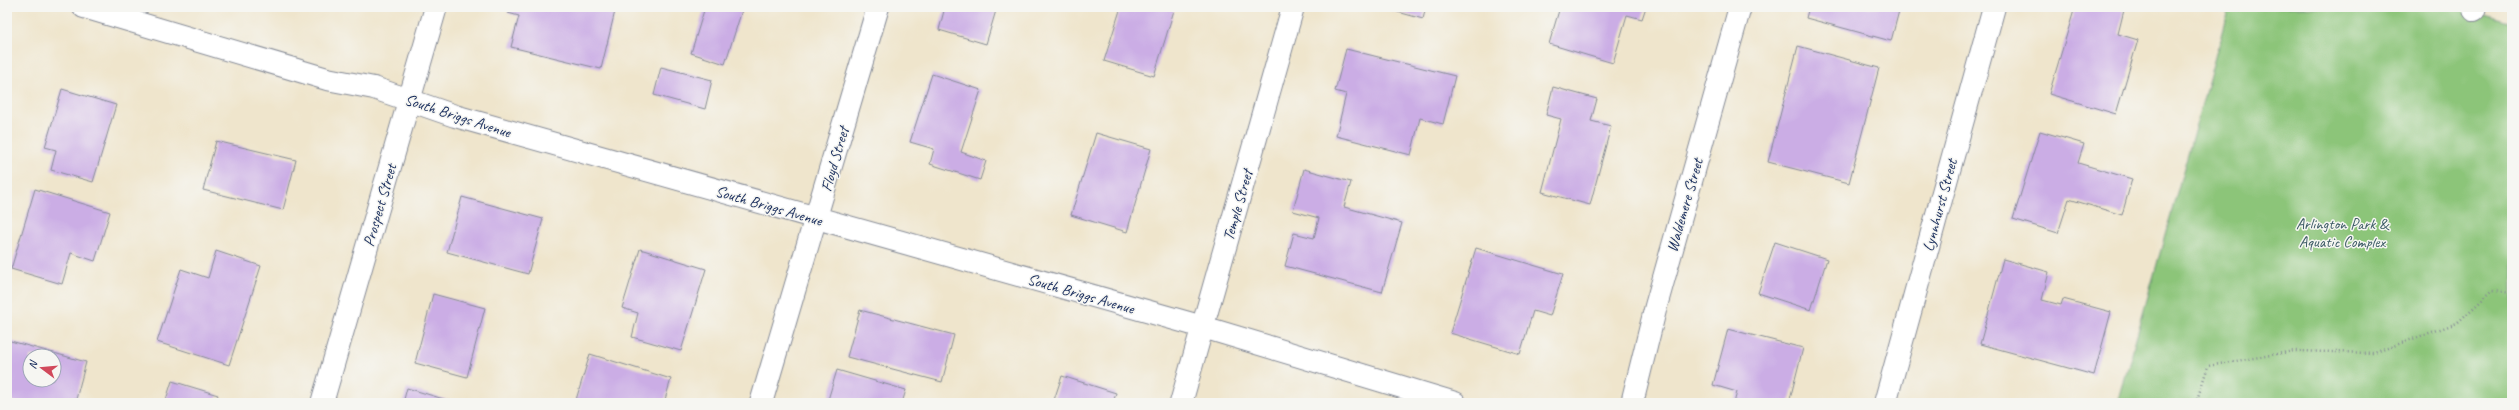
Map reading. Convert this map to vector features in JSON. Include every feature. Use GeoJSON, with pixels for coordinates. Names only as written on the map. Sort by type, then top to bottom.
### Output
{"type":"FeatureCollection","features":[{"type":"Feature","properties":{"kind":"street","name":"South Briggs Avenue"},"geometry":{"type":"LineString","coordinates":[[84,7],[327,79],[374,88],[455,116],[1203,327],[1455,403]]}},
{"type":"Feature","properties":{"kind":"street","name":"Prospect Street"},"geometry":{"type":"LineString","coordinates":[[322,403],[436,7]]}},
{"type":"Feature","properties":{"kind":"street","name":"Floyd Street"},"geometry":{"type":"LineString","coordinates":[[761,403],[817,219],[878,7]]}},
{"type":"Feature","properties":{"kind":"street","name":"Temple Street"},"geometry":{"type":"LineString","coordinates":[[1181,403],[1293,7]]}},
{"type":"Feature","properties":{"kind":"street","name":"Waldemere Street"},"geometry":{"type":"LineString","coordinates":[[1632,403],[1658,299],[1740,7]]}},
{"type":"Feature","properties":{"kind":"street","name":"Lynnhurst Street"},"geometry":{"type":"LineString","coordinates":[[1885,403],[1994,7]]}},
{"type":"Feature","properties":{"kind":"path"},"geometry":{"type":"LineString","coordinates":[[2196,403],[2208,366],[2294,351],[2374,353],[2457,323],[2493,290],[2512,292]]}},
{"type":"Feature","properties":{"kind":"green space","name":"Arlington Park & Aquatic Complex"},"geometry":{"type":"Polygon","coordinates":[[[2229,7],[2456,7],[2512,23],[2512,403],[2118,403],[2229,7]]]}},
{"type":"Feature","properties":{"kind":"building"},"geometry":{"type":"Polygon","coordinates":[[[510,7],[616,7],[601,69],[511,47],[519,16],[508,13],[510,7]]]}},
{"type":"Feature","properties":{"kind":"building"},"geometry":{"type":"Polygon","coordinates":[[[705,7],[734,7],[742,10],[725,64],[691,53],[705,7]]]}},
{"type":"Feature","properties":{"kind":"building"},"geometry":{"type":"Polygon","coordinates":[[[945,7],[997,7],[986,44],[939,30],[945,7]]]}},
{"type":"Feature","properties":{"kind":"building"},"geometry":{"type":"Polygon","coordinates":[[[1121,7],[1175,7],[1154,76],[1104,61],[1121,7]]]}},
{"type":"Feature","properties":{"kind":"building"},"geometry":{"type":"Polygon","coordinates":[[[1380,7],[1426,7],[1423,19],[1380,7]]]}},
{"type":"Feature","properties":{"kind":"building"},"geometry":{"type":"Polygon","coordinates":[[[1560,7],[1646,7],[1642,19],[1627,15],[1613,63],[1549,44],[1560,7]]]}},
{"type":"Feature","properties":{"kind":"building"},"geometry":{"type":"Polygon","coordinates":[[[1809,7],[1900,7],[1891,41],[1806,18],[1809,7]]]}},
{"type":"Feature","properties":{"kind":"building"},"geometry":{"type":"Polygon","coordinates":[[[2075,7],[2113,7],[2124,10],[2118,34],[2138,40],[2116,114],[2049,94],[2075,7]]]}},
{"type":"Feature","properties":{"kind":"building"},"geometry":{"type":"Polygon","coordinates":[[[1798,46],[1879,68],[1849,183],[1768,162],[1798,46]]]}},
{"type":"Feature","properties":{"kind":"building"},"geometry":{"type":"Polygon","coordinates":[[[1346,49],[1455,76],[1443,124],[1420,118],[1411,155],[1336,136],[1346,94],[1335,91],[1346,49]]]}},
{"type":"Feature","properties":{"kind":"building"},"geometry":{"type":"Polygon","coordinates":[[[661,67],[712,80],[705,109],[654,95],[661,67]]]}},
{"type":"Feature","properties":{"kind":"building"},"geometry":{"type":"Polygon","coordinates":[[[932,74],[981,90],[961,152],[986,161],[980,180],[930,164],[934,149],[910,142],[932,74]]]}},
{"type":"Feature","properties":{"kind":"building"},"geometry":{"type":"Polygon","coordinates":[[[1553,87],[1597,99],[1591,121],[1611,126],[1590,205],[1542,192],[1561,119],[1546,115],[1553,87]]]}},
{"type":"Feature","properties":{"kind":"building"},"geometry":{"type":"Polygon","coordinates":[[[62,89],[116,105],[93,182],[51,170],[56,150],[45,147],[62,89]]]}},
{"type":"Feature","properties":{"kind":"building"},"geometry":{"type":"Polygon","coordinates":[[[2040,131],[2084,144],[2078,163],[2132,179],[2122,215],[2069,199],[2058,233],[2013,219],[2040,131]]]}},
{"type":"Feature","properties":{"kind":"building"},"geometry":{"type":"Polygon","coordinates":[[[1096,133],[1151,149],[1127,232],[1071,215],[1096,133]]]}},
{"type":"Feature","properties":{"kind":"building"},"geometry":{"type":"Polygon","coordinates":[[[216,141],[296,160],[283,210],[203,190],[216,141]]]}},
{"type":"Feature","properties":{"kind":"building"},"geometry":{"type":"Polygon","coordinates":[[[1304,169],[1351,182],[1344,207],[1402,223],[1382,292],[1285,266],[1294,233],[1314,238],[1319,218],[1293,211],[1304,169]]]}},
{"type":"Feature","properties":{"kind":"building"},"geometry":{"type":"Polygon","coordinates":[[[35,189],[110,212],[95,261],[71,253],[62,284],[11,269],[35,189]]]}},
{"type":"Feature","properties":{"kind":"building"},"geometry":{"type":"Polygon","coordinates":[[[462,197],[543,219],[528,274],[447,252],[462,197]]]}},
{"type":"Feature","properties":{"kind":"building"},"geometry":{"type":"Polygon","coordinates":[[[1775,242],[1827,259],[1811,310],[1758,293],[1775,242]]]}},
{"type":"Feature","properties":{"kind":"building"},"geometry":{"type":"Polygon","coordinates":[[[1476,248],[1563,274],[1550,316],[1533,311],[1520,354],[1450,333],[1476,248]]]}},
{"type":"Feature","properties":{"kind":"building"},"geometry":{"type":"Polygon","coordinates":[[[640,249],[706,269],[681,351],[632,337],[638,313],[622,308],[640,249]]]}},
{"type":"Feature","properties":{"kind":"building"},"geometry":{"type":"Polygon","coordinates":[[[216,251],[261,266],[229,365],[157,342],[181,269],[208,278],[216,251]]]}},
{"type":"Feature","properties":{"kind":"building"},"geometry":{"type":"Polygon","coordinates":[[[2003,259],[2049,272],[2042,300],[2061,305],[2063,299],[2111,312],[2094,375],[1980,344],[2003,259]]]}},
{"type":"Feature","properties":{"kind":"building"},"geometry":{"type":"Polygon","coordinates":[[[433,294],[485,308],[467,377],[415,363],[433,294]]]}},
{"type":"Feature","properties":{"kind":"building"},"geometry":{"type":"Polygon","coordinates":[[[860,310],[954,335],[942,382],[847,357],[860,310]]]}},
{"type":"Feature","properties":{"kind":"building"},"geometry":{"type":"Polygon","coordinates":[[[1728,329],[1803,348],[1789,403],[1734,403],[1737,392],[1713,385],[1728,329]]]}},
{"type":"Feature","properties":{"kind":"building"},"geometry":{"type":"Polygon","coordinates":[[[7,340],[36,348],[22,348],[22,388],[62,388],[62,355],[86,362],[75,403],[19,403],[7,400],[7,340]]]}},
{"type":"Feature","properties":{"kind":"building"},"geometry":{"type":"Polygon","coordinates":[[[590,354],[671,379],[664,403],[575,403],[590,354]]]}},
{"type":"Feature","properties":{"kind":"building"},"geometry":{"type":"Polygon","coordinates":[[[837,370],[906,390],[902,403],[827,403],[837,370]]]}},
{"type":"Feature","properties":{"kind":"building"},"geometry":{"type":"Polygon","coordinates":[[[1062,376],[1116,393],[1113,403],[1053,403],[1062,376]]]}},
{"type":"Feature","properties":{"kind":"building"},"geometry":{"type":"Polygon","coordinates":[[[172,381],[218,395],[215,403],[165,403],[172,381]]]}},
{"type":"Feature","properties":{"kind":"building"},"geometry":{"type":"Polygon","coordinates":[[[407,388],[457,403],[403,403],[407,388]]]}}]}
